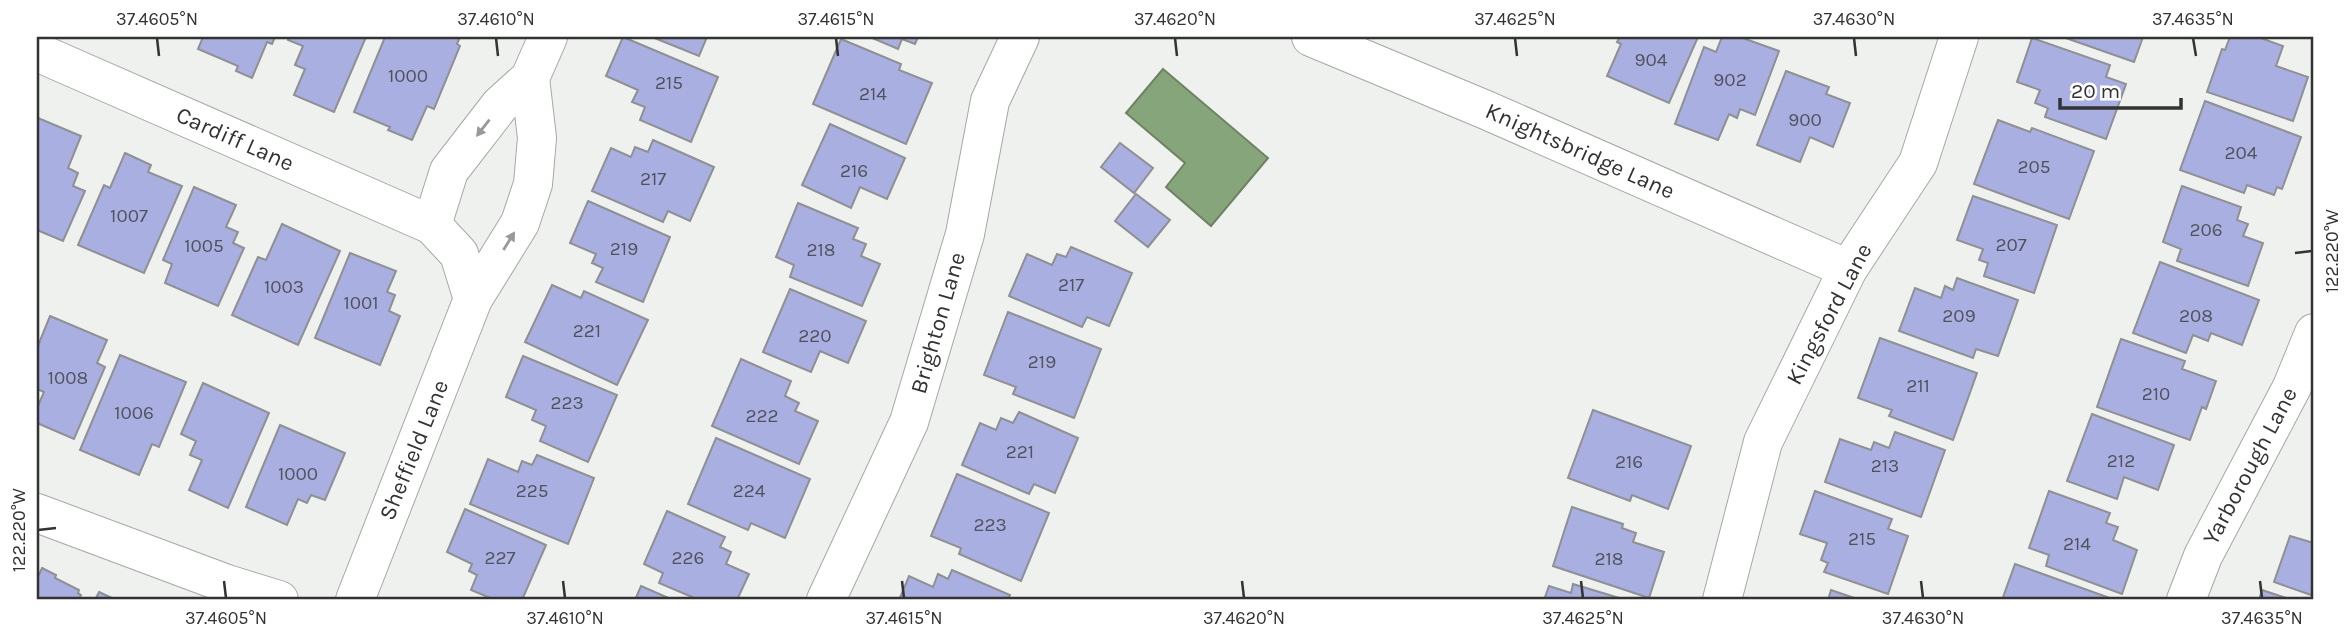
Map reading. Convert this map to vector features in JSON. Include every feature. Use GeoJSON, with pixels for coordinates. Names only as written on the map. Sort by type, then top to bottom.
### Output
{"type":"FeatureCollection","features":[{"type":"Feature","properties":{"kind":"street"},"geometry":{"type":"LineString","coordinates":[[473,299],[459,254],[432,225],[449,171],[500,105],[530,78],[548,37]]}},
{"type":"Feature","properties":{"kind":"street","name":"Brighton Lane"},"geometry":{"type":"LineString","coordinates":[[826,600],[909,422],[965,234],[990,101],[1020,37]]}},
{"type":"Feature","properties":{"kind":"street","name":"Knightsbridge Lane"},"geometry":{"type":"LineString","coordinates":[[1311,37],[1486,110],[1848,269]]}},
{"type":"Feature","properties":{"kind":"street","name":"Kingsford Lane"},"geometry":{"type":"LineString","coordinates":[[1722,600],[1763,442],[1848,269],[1918,163],[1959,37]]}},
{"type":"Feature","properties":{"kind":"street","name":"Cardiff Lane"},"geometry":{"type":"LineString","coordinates":[[37,52],[432,225]]}},
{"type":"Feature","properties":{"kind":"street","name":"Sheffield Lane"},"geometry":{"type":"LineString","coordinates":[[355,600],[473,299],[520,223],[533,184],[537,138],[530,78]]}},
{"type":"Feature","properties":{"kind":"street","name":"Yarborough Lane"},"geometry":{"type":"LineString","coordinates":[[2186,600],[2203,556],[2292,387],[2314,333]]}},
{"type":"Feature","properties":{"kind":"street"},"geometry":{"type":"LineString","coordinates":[[37,513],[227,584],[279,600]]}},
{"type":"Feature","properties":{"kind":"shaded area"},"geometry":{"type":"Polygon","coordinates":[[[1163,69],[1268,158],[1211,226],[1166,187],[1185,163],[1126,113],[1163,69]]]}},
{"type":"Feature","properties":{"kind":"building"},"geometry":{"type":"Polygon","coordinates":[[[203,37],[275,37],[272,44],[267,42],[252,78],[236,71],[238,66],[198,49],[203,37]]]}},
{"type":"Feature","properties":{"kind":"building"},"geometry":{"type":"Polygon","coordinates":[[[289,37],[366,37],[334,112],[294,95],[305,69],[295,65],[303,46],[288,40],[289,37]]]}},
{"type":"Feature","properties":{"kind":"building"},"geometry":{"type":"Polygon","coordinates":[[[385,37],[460,37],[457,44],[460,46],[434,109],[427,106],[412,140],[388,130],[390,127],[354,112],[385,37]]]}},
{"type":"Feature","properties":{"kind":"building"},"geometry":{"type":"Polygon","coordinates":[[[623,37],[718,77],[691,142],[640,120],[645,107],[632,102],[638,90],[606,76],[623,37]]]}},
{"type":"Feature","properties":{"kind":"building"},"geometry":{"type":"Polygon","coordinates":[[[652,37],[707,37],[699,56],[652,37]]]}},
{"type":"Feature","properties":{"kind":"building"},"geometry":{"type":"Polygon","coordinates":[[[870,37],[918,37],[915,44],[902,39],[898,49],[870,37]]]}},
{"type":"Feature","properties":{"kind":"building"},"geometry":{"type":"Polygon","coordinates":[[[1620,37],[1698,37],[1669,103],[1607,76],[1621,44],[1617,42],[1620,37]]]}},
{"type":"Feature","properties":{"kind":"building"},"geometry":{"type":"Polygon","coordinates":[[[1722,37],[1740,37],[1779,51],[1755,115],[1740,109],[1737,118],[1729,114],[1718,140],[1675,124],[1704,47],[1716,52],[1722,37]]]}},
{"type":"Feature","properties":{"kind":"building"},"geometry":{"type":"Polygon","coordinates":[[[2063,37],[2143,37],[2134,62],[2063,37]]]}},
{"type":"Feature","properties":{"kind":"building"},"geometry":{"type":"Polygon","coordinates":[[[2230,37],[2258,37],[2283,46],[2276,66],[2308,77],[2293,121],[2207,92],[2222,49],[2225,50],[2230,37]]]}},
{"type":"Feature","properties":{"kind":"building"},"geometry":{"type":"Polygon","coordinates":[[[2032,38],[2110,65],[2106,77],[2126,84],[2106,139],[2045,117],[2048,108],[2035,103],[2040,90],[2017,82],[2032,38]]]}},
{"type":"Feature","properties":{"kind":"building"},"geometry":{"type":"Polygon","coordinates":[[[841,39],[901,64],[899,70],[932,83],[906,144],[813,104],[841,39]]]}},
{"type":"Feature","properties":{"kind":"building"},"geometry":{"type":"Polygon","coordinates":[[[1786,71],[1829,87],[1826,94],[1850,103],[1833,147],[1810,137],[1800,162],[1757,145],[1786,71]]]}},
{"type":"Feature","properties":{"kind":"building"},"geometry":{"type":"Polygon","coordinates":[[[2205,101],[2301,137],[2282,189],[2277,187],[2274,195],[2247,185],[2244,193],[2180,170],[2205,101]]]}},
{"type":"Feature","properties":{"kind":"building"},"geometry":{"type":"Polygon","coordinates":[[[38,118],[81,136],[68,168],[78,173],[73,186],[85,191],[63,241],[37,230],[38,118]]]}},
{"type":"Feature","properties":{"kind":"building"},"geometry":{"type":"Polygon","coordinates":[[[1998,120],[2030,132],[2032,128],[2094,151],[2069,219],[1974,184],[1998,120]]]}},
{"type":"Feature","properties":{"kind":"building"},"geometry":{"type":"Polygon","coordinates":[[[830,124],[905,158],[887,199],[860,187],[851,208],[802,185],[830,124]]]}},
{"type":"Feature","properties":{"kind":"building"},"geometry":{"type":"Polygon","coordinates":[[[653,140],[714,167],[690,221],[668,211],[663,222],[592,191],[611,148],[631,157],[635,147],[648,152],[653,140]]]}},
{"type":"Feature","properties":{"kind":"building"},"geometry":{"type":"Polygon","coordinates":[[[1120,143],[1153,168],[1134,193],[1101,167],[1120,143]]]}},
{"type":"Feature","properties":{"kind":"building"},"geometry":{"type":"Polygon","coordinates":[[[125,153],[151,165],[148,172],[182,186],[144,273],[78,245],[104,185],[110,188],[125,153]]]}},
{"type":"Feature","properties":{"kind":"building"},"geometry":{"type":"Polygon","coordinates":[[[2182,186],[2241,207],[2237,220],[2248,224],[2243,236],[2263,243],[2248,286],[2177,261],[2181,249],[2163,242],[2182,186]]]}},
{"type":"Feature","properties":{"kind":"building"},"geometry":{"type":"Polygon","coordinates":[[[194,187],[236,205],[226,227],[238,232],[233,243],[244,248],[218,306],[165,283],[172,264],[163,260],[194,187]]]}},
{"type":"Feature","properties":{"kind":"building"},"geometry":{"type":"Polygon","coordinates":[[[1136,194],[1170,220],[1148,247],[1115,221],[1136,194]]]}},
{"type":"Feature","properties":{"kind":"building"},"geometry":{"type":"Polygon","coordinates":[[[1973,196],[2057,225],[2034,293],[1984,276],[1988,263],[1979,260],[1983,249],[1957,240],[1973,196]]]}},
{"type":"Feature","properties":{"kind":"building"},"geometry":{"type":"Polygon","coordinates":[[[588,201],[670,237],[643,302],[596,282],[603,268],[592,263],[596,254],[570,243],[588,201]]]}},
{"type":"Feature","properties":{"kind":"building"},"geometry":{"type":"Polygon","coordinates":[[[798,203],[858,228],[853,239],[866,244],[861,256],[880,264],[862,306],[790,277],[794,265],[776,257],[798,203]]]}},
{"type":"Feature","properties":{"kind":"building"},"geometry":{"type":"Polygon","coordinates":[[[282,224],[340,251],[298,345],[232,315],[258,257],[266,260],[282,224]]]}},
{"type":"Feature","properties":{"kind":"building"},"geometry":{"type":"Polygon","coordinates":[[[1071,247],[1132,273],[1109,326],[1087,317],[1082,327],[1009,296],[1027,254],[1052,265],[1057,254],[1066,257],[1071,247]]]}},
{"type":"Feature","properties":{"kind":"building"},"geometry":{"type":"Polygon","coordinates":[[[350,253],[396,271],[387,292],[395,295],[389,311],[400,316],[380,365],[315,338],[350,253]]]}},
{"type":"Feature","properties":{"kind":"building"},"geometry":{"type":"Polygon","coordinates":[[[2160,262],[2259,300],[2242,345],[2211,333],[2208,341],[2193,335],[2186,353],[2133,333],[2160,262]]]}},
{"type":"Feature","properties":{"kind":"building"},"geometry":{"type":"Polygon","coordinates":[[[1957,278],[2018,300],[1998,356],[1976,349],[1973,358],[1899,331],[1915,288],[1941,298],[1945,286],[1953,290],[1957,278]]]}},
{"type":"Feature","properties":{"kind":"building"},"geometry":{"type":"Polygon","coordinates":[[[552,285],[581,298],[584,291],[648,320],[617,385],[525,342],[552,285]]]}},
{"type":"Feature","properties":{"kind":"building"},"geometry":{"type":"Polygon","coordinates":[[[790,289],[866,321],[848,363],[820,351],[811,372],[763,352],[790,289]]]}},
{"type":"Feature","properties":{"kind":"building"},"geometry":{"type":"Polygon","coordinates":[[[1008,312],[1101,349],[1074,418],[1013,394],[1016,387],[984,375],[1008,312]]]}},
{"type":"Feature","properties":{"kind":"building"},"geometry":{"type":"Polygon","coordinates":[[[50,316],[107,340],[97,363],[105,367],[74,439],[37,423],[37,408],[44,392],[37,389],[37,348],[50,316]]]}},
{"type":"Feature","properties":{"kind":"building"},"geometry":{"type":"Polygon","coordinates":[[[1880,338],[1977,373],[1953,440],[1889,416],[1892,410],[1858,398],[1880,338]]]}},
{"type":"Feature","properties":{"kind":"building"},"geometry":{"type":"Polygon","coordinates":[[[2121,339],[2185,361],[2182,369],[2216,381],[2206,409],[2202,407],[2190,440],[2097,407],[2121,339]]]}},
{"type":"Feature","properties":{"kind":"building"},"geometry":{"type":"Polygon","coordinates":[[[120,355],[186,382],[159,447],[152,444],[139,475],[80,450],[120,355]]]}},
{"type":"Feature","properties":{"kind":"building"},"geometry":{"type":"Polygon","coordinates":[[[523,356],[617,395],[588,462],[540,441],[546,426],[532,420],[536,410],[506,397],[523,356]]]}},
{"type":"Feature","properties":{"kind":"building"},"geometry":{"type":"Polygon","coordinates":[[[741,359],[791,381],[785,396],[799,403],[795,411],[818,421],[799,464],[712,426],[741,359]]]}},
{"type":"Feature","properties":{"kind":"building"},"geometry":{"type":"Polygon","coordinates":[[[203,383],[269,413],[228,508],[189,490],[202,460],[190,455],[196,441],[181,434],[203,383]]]}},
{"type":"Feature","properties":{"kind":"building"},"geometry":{"type":"Polygon","coordinates":[[[1593,410],[1691,446],[1668,509],[1632,495],[1630,501],[1568,478],[1593,410]]]}},
{"type":"Feature","properties":{"kind":"building"},"geometry":{"type":"Polygon","coordinates":[[[1019,412],[1078,438],[1055,493],[1034,484],[1029,494],[962,465],[980,423],[996,430],[1001,418],[1013,423],[1019,412]]]}},
{"type":"Feature","properties":{"kind":"building"},"geometry":{"type":"Polygon","coordinates":[[[2092,414],[2174,445],[2158,490],[2124,477],[2117,499],[2067,481],[2092,414]]]}},
{"type":"Feature","properties":{"kind":"building"},"geometry":{"type":"Polygon","coordinates":[[[280,425],[345,453],[325,500],[311,495],[307,503],[298,499],[287,525],[246,507],[280,425]]]}},
{"type":"Feature","properties":{"kind":"building"},"geometry":{"type":"Polygon","coordinates":[[[1895,432],[1945,450],[1921,517],[1825,482],[1840,439],[1871,450],[1874,442],[1889,448],[1895,432]]]}},
{"type":"Feature","properties":{"kind":"building"},"geometry":{"type":"Polygon","coordinates":[[[716,438],[810,479],[785,538],[751,523],[748,530],[688,504],[716,438]]]}},
{"type":"Feature","properties":{"kind":"building"},"geometry":{"type":"Polygon","coordinates":[[[537,455],[594,478],[568,544],[470,504],[488,459],[518,472],[522,461],[532,465],[537,455]]]}},
{"type":"Feature","properties":{"kind":"building"},"geometry":{"type":"Polygon","coordinates":[[[957,474],[1049,513],[1021,581],[959,554],[961,548],[931,536],[957,474]]]}},
{"type":"Feature","properties":{"kind":"building"},"geometry":{"type":"Polygon","coordinates":[[[1815,491],[1892,519],[1888,529],[1908,536],[1888,594],[1824,572],[1828,563],[1821,560],[1827,543],[1800,534],[1815,491]]]}},
{"type":"Feature","properties":{"kind":"building"},"geometry":{"type":"Polygon","coordinates":[[[2049,491],[2110,513],[2106,523],[2118,527],[2113,540],[2137,550],[2122,594],[2046,566],[2049,555],[2029,548],[2049,491]]]}},
{"type":"Feature","properties":{"kind":"building"},"geometry":{"type":"Polygon","coordinates":[[[1572,507],[1623,524],[1622,528],[1636,533],[1633,542],[1664,552],[1649,598],[1553,566],[1572,507]]]}},
{"type":"Feature","properties":{"kind":"building"},"geometry":{"type":"Polygon","coordinates":[[[465,509],[546,545],[522,600],[495,600],[471,590],[477,575],[469,571],[472,564],[447,552],[465,509]]]}},
{"type":"Feature","properties":{"kind":"building"},"geometry":{"type":"Polygon","coordinates":[[[667,511],[725,537],[720,547],[731,552],[726,564],[749,574],[737,600],[699,600],[659,583],[663,573],[644,564],[667,511]]]}},
{"type":"Feature","properties":{"kind":"building"},"geometry":{"type":"Polygon","coordinates":[[[2290,536],[2314,543],[2314,596],[2274,582],[2290,536]]]}},
{"type":"Feature","properties":{"kind":"building"},"geometry":{"type":"Polygon","coordinates":[[[2015,564],[2110,598],[2002,600],[2015,564]]]}},
{"type":"Feature","properties":{"kind":"building"},"geometry":{"type":"Polygon","coordinates":[[[42,568],[79,590],[81,595],[78,600],[37,600],[37,579],[42,568]]]}},
{"type":"Feature","properties":{"kind":"building"},"geometry":{"type":"Polygon","coordinates":[[[952,570],[1010,595],[1008,600],[899,600],[909,576],[933,587],[938,574],[948,579],[952,570]]]}},
{"type":"Feature","properties":{"kind":"building"},"geometry":{"type":"Polygon","coordinates":[[[1573,584],[1626,600],[1544,600],[1549,586],[1571,593],[1573,584]]]}},
{"type":"Feature","properties":{"kind":"building"},"geometry":{"type":"Polygon","coordinates":[[[641,586],[673,600],[635,600],[641,586]]]}},
{"type":"Feature","properties":{"kind":"building"},"geometry":{"type":"Polygon","coordinates":[[[1831,590],[1860,600],[1828,600],[1831,590]]]}},
{"type":"Feature","properties":{"kind":"building"},"geometry":{"type":"Polygon","coordinates":[[[2262,590],[2292,600],[2259,600],[2262,590]]]}},
{"type":"Feature","properties":{"kind":"building"},"geometry":{"type":"Polygon","coordinates":[[[99,592],[116,600],[95,600],[99,592]]]}}]}
